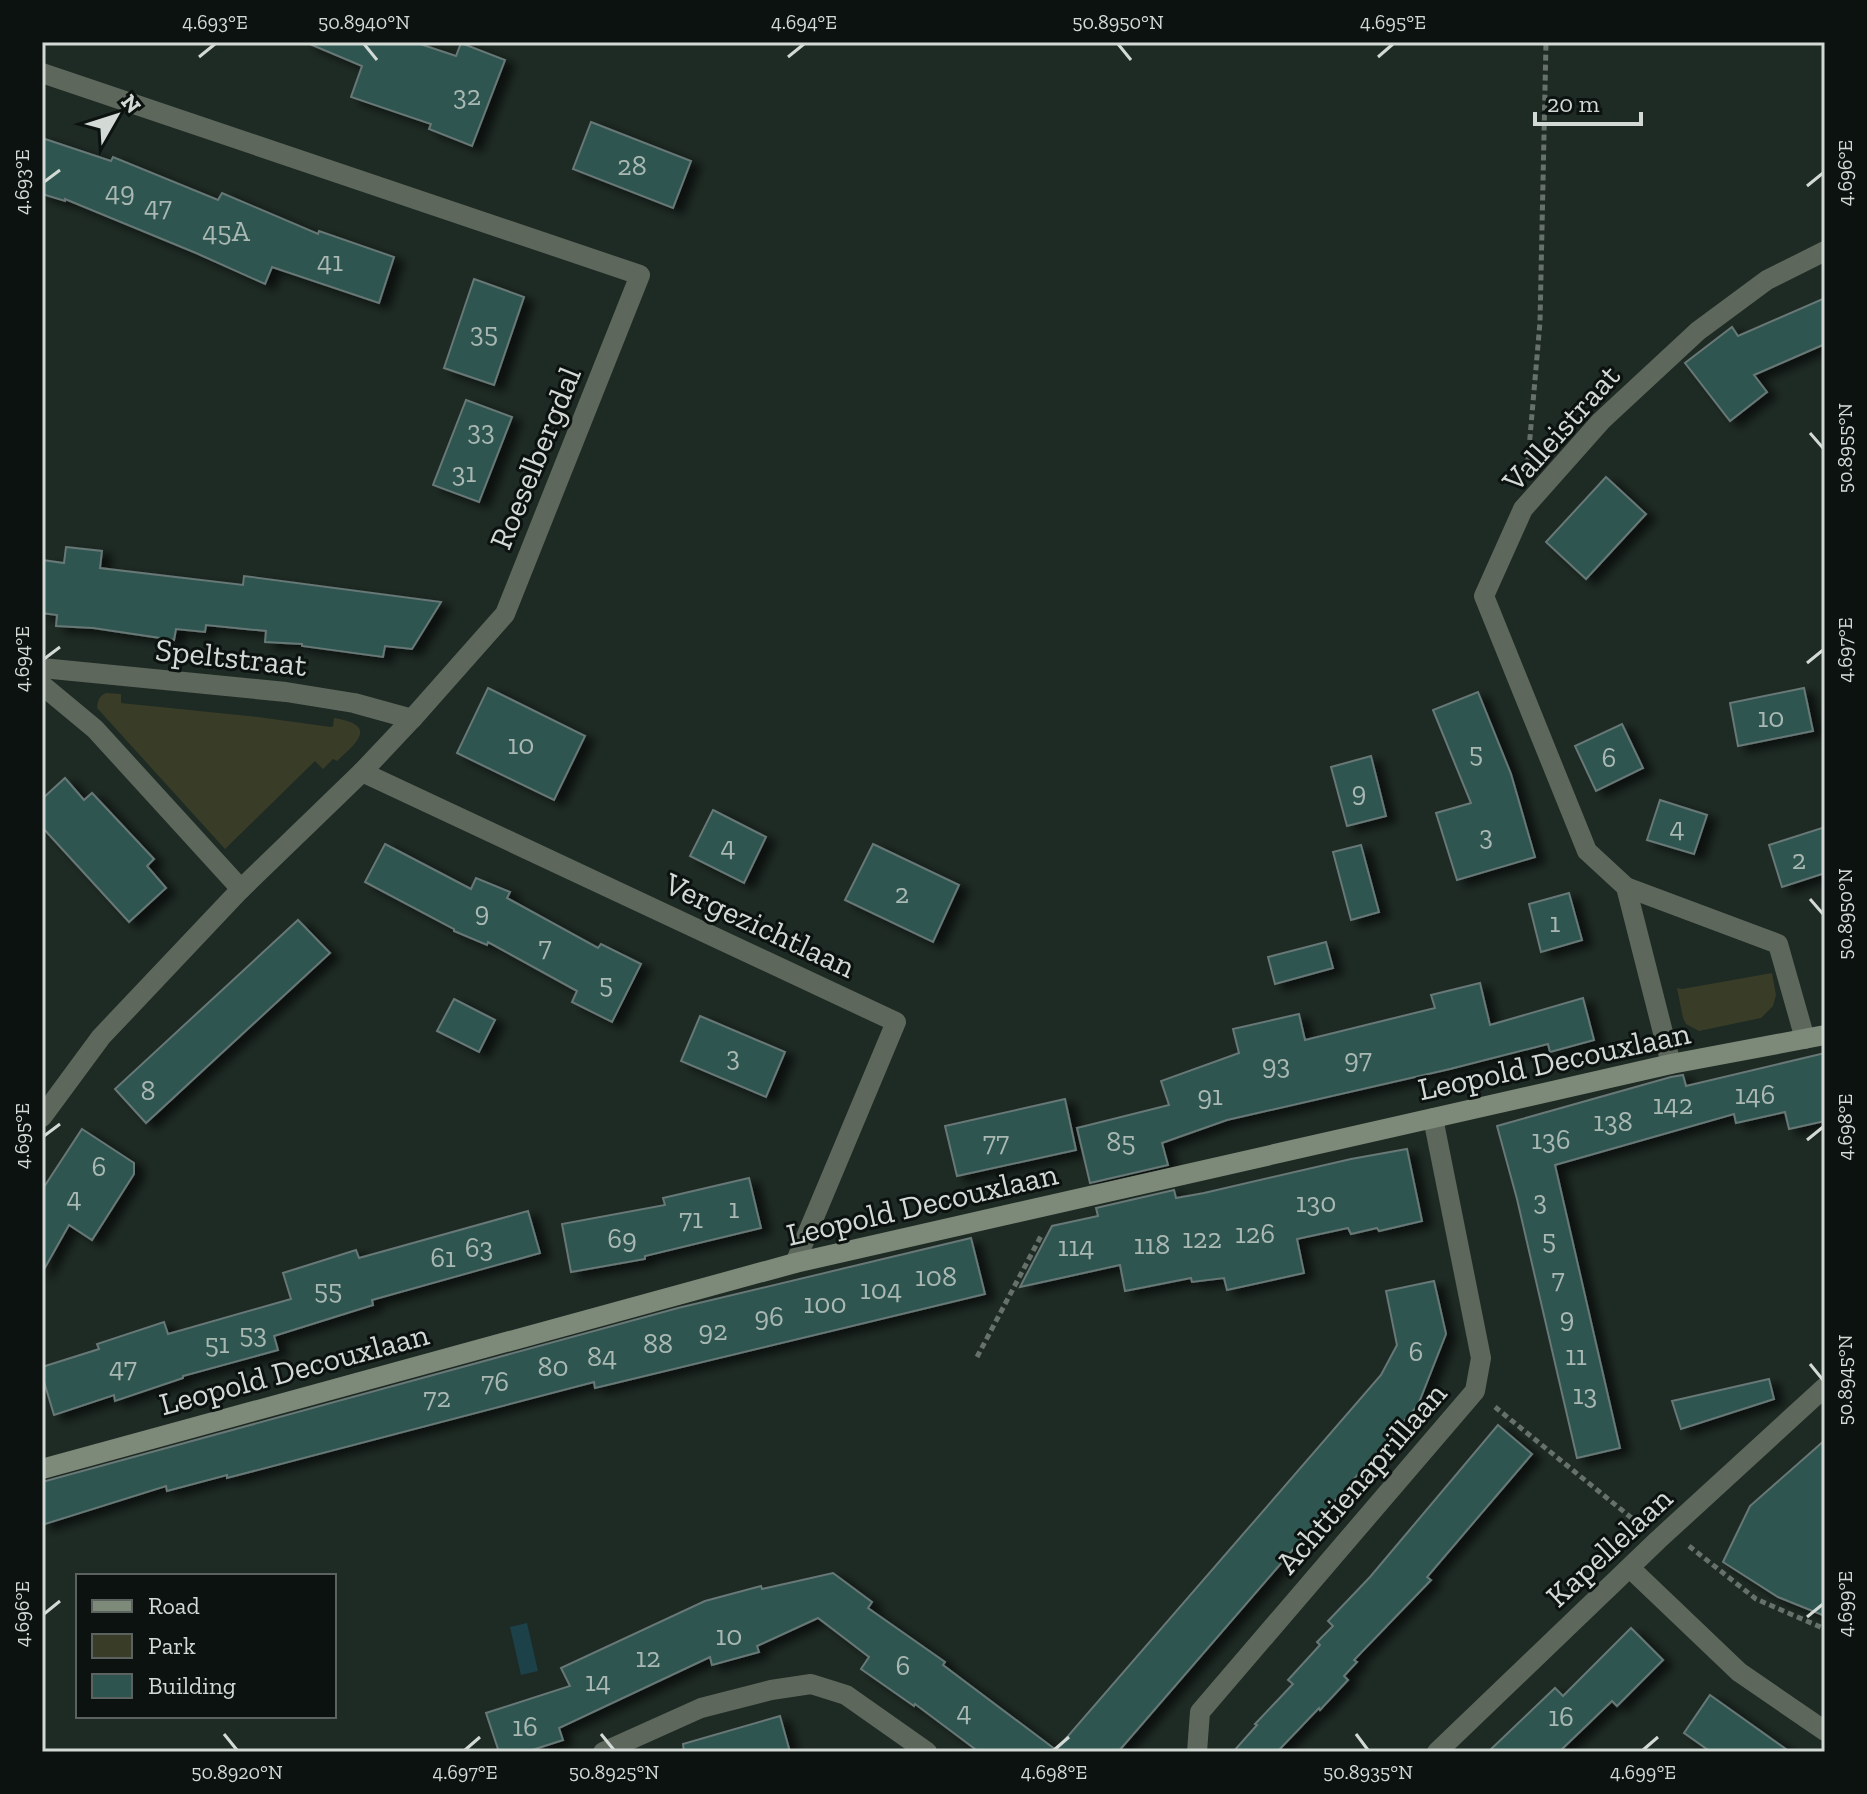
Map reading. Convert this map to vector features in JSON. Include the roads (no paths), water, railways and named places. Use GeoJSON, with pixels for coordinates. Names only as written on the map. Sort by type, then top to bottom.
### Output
{"type":"FeatureCollection","features":[{"type":"Feature","properties":{"kind":"street","name":"Roeselbergdal"},"geometry":{"type":"LineString","coordinates":[[42,73],[640,275],[505,614],[362,772],[241,889],[101,1037],[42,1117]]}},
{"type":"Feature","properties":{"kind":"street","name":"Valleistraat"},"geometry":{"type":"LineString","coordinates":[[1815,1037],[1778,944],[1626,887],[1587,851],[1484,596],[1523,509],[1601,421],[1698,331],[1767,280],[1825,251]]}},
{"type":"Feature","properties":{"kind":"street","name":"Speltstraat"},"geometry":{"type":"LineString","coordinates":[[42,668],[286,692],[354,703],[412,719]]}},
{"type":"Feature","properties":{"kind":"street"},"geometry":{"type":"LineString","coordinates":[[42,685],[95,729],[241,889]]}},
{"type":"Feature","properties":{"kind":"street","name":"Vergezichtlaan"},"geometry":{"type":"LineString","coordinates":[[362,772],[896,1022],[795,1263]]}},
{"type":"Feature","properties":{"kind":"street"},"geometry":{"type":"LineString","coordinates":[[1626,887],[1671,1064]]}},
{"type":"Feature","properties":{"kind":"street","name":"Leopold Decouxlaan"},"geometry":{"type":"LineString","coordinates":[[42,1469],[795,1263],[1671,1064],[1815,1037]]}},
{"type":"Feature","properties":{"kind":"street","name":"Achttienaprillaan"},"geometry":{"type":"LineString","coordinates":[[1197,1752],[1200,1712],[1475,1391],[1481,1358],[1433,1118]]}},
{"type":"Feature","properties":{"kind":"street","name":"Kapellelaan"},"geometry":{"type":"LineString","coordinates":[[1437,1752],[1664,1535],[1825,1387]]}},
{"type":"Feature","properties":{"kind":"street"},"geometry":{"type":"LineString","coordinates":[[1630,1568],[1739,1672],[1825,1731]]}},
{"type":"Feature","properties":{"kind":"street"},"geometry":{"type":"LineString","coordinates":[[603,1752],[701,1708],[771,1690],[811,1684],[846,1695],[927,1752]]}},
{"type":"Feature","properties":{"kind":"water"},"geometry":{"type":"Polygon","coordinates":[[[527,1623],[538,1671],[521,1675],[510,1627],[527,1623]]]}}]}
